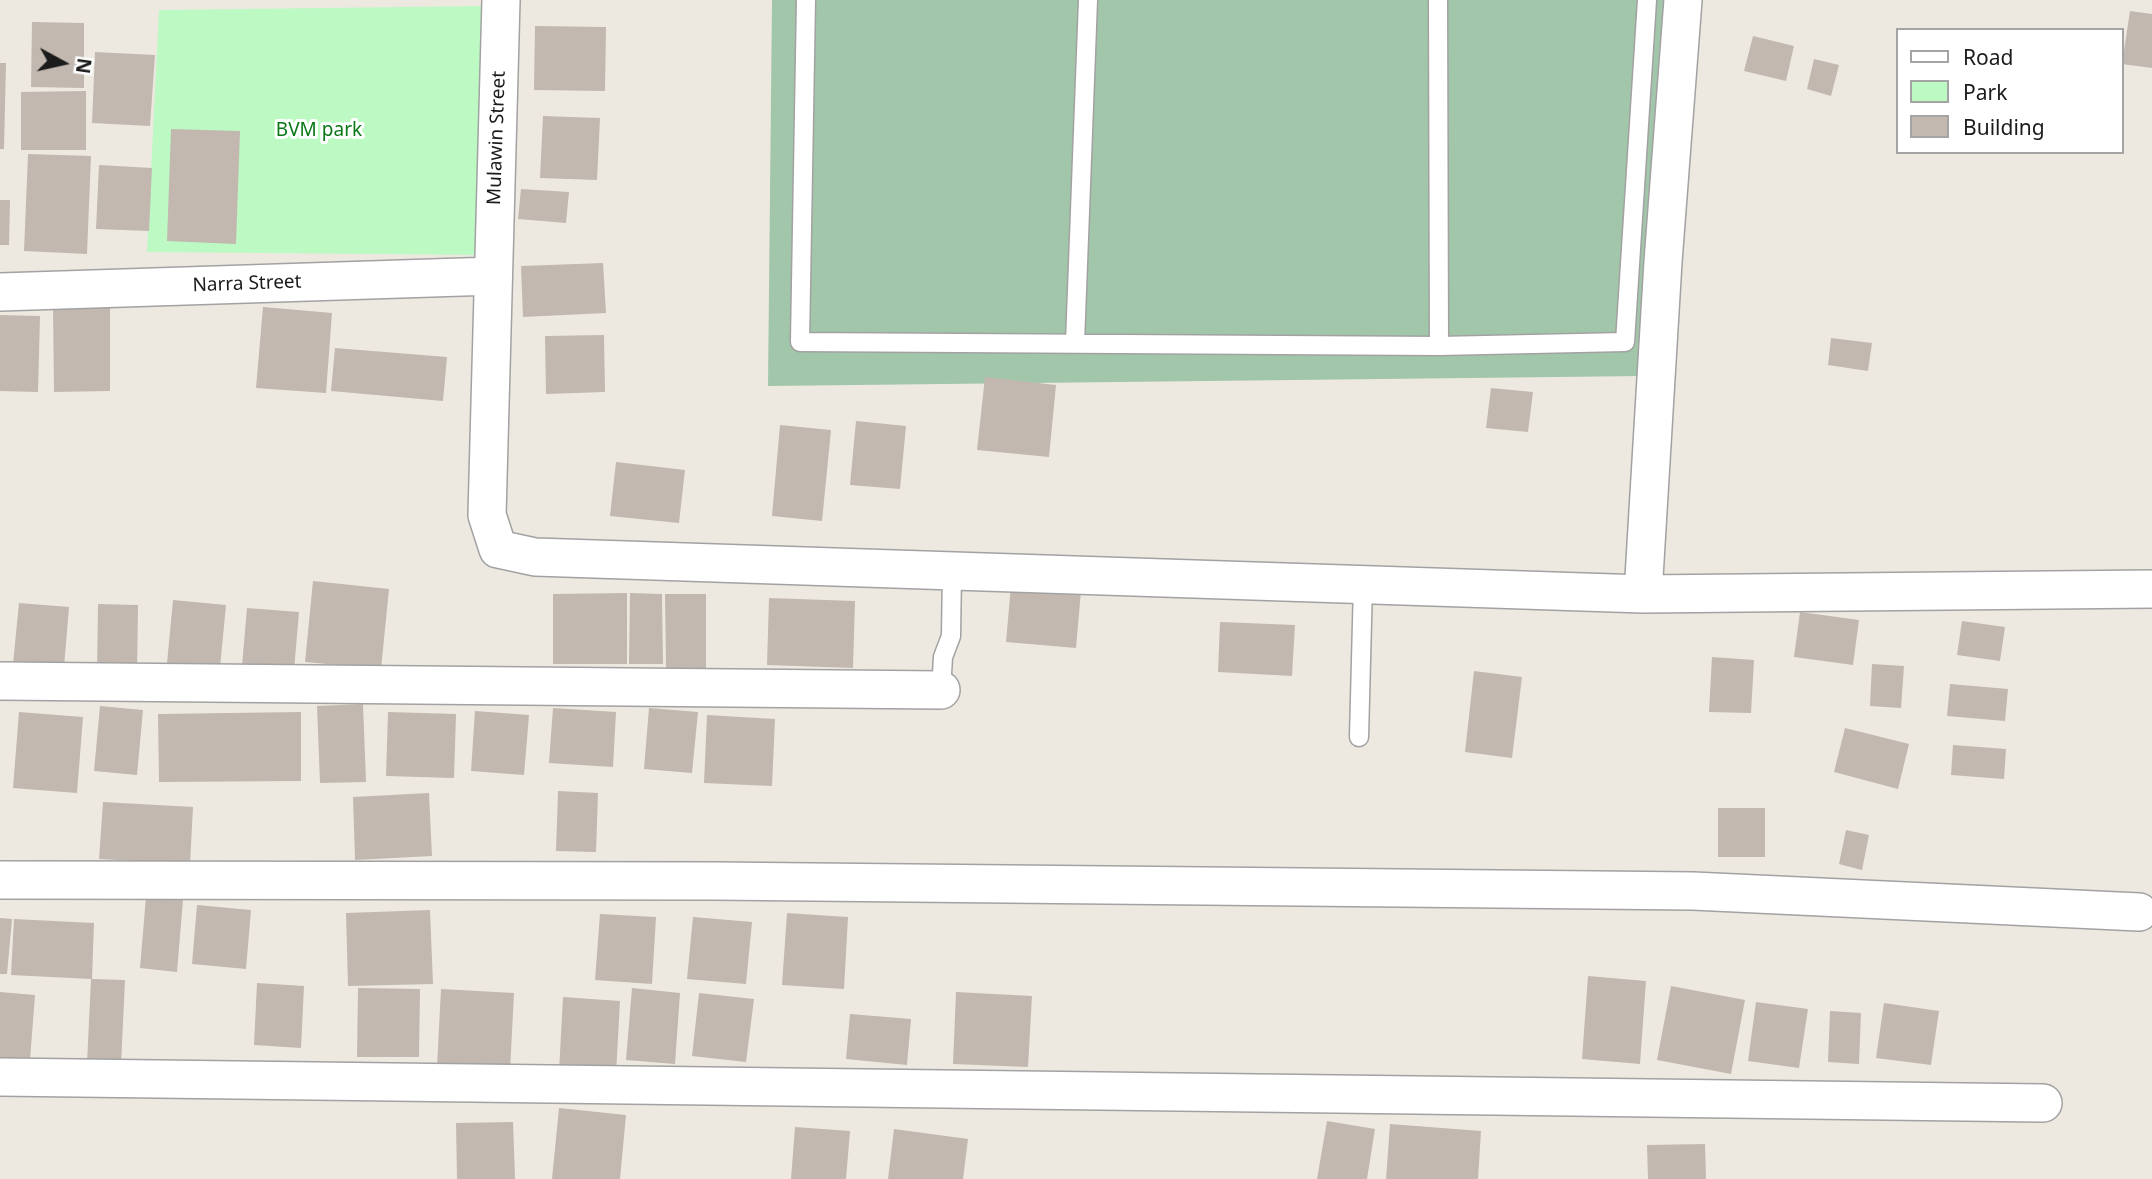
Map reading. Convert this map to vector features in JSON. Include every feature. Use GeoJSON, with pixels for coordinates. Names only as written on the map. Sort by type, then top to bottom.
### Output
{"type":"FeatureCollection","features":[{"type":"Feature","properties":{"kind":"street","name":"Mulawin Street"},"geometry":{"type":"LineString","coordinates":[[501,0],[487,516],[498,549],[536,557],[952,573]]}},
{"type":"Feature","properties":{"kind":"street"},"geometry":{"type":"LineString","coordinates":[[1643,594],[1663,262],[1683,0]]}},
{"type":"Feature","properties":{"kind":"street","name":"Narra Street"},"geometry":{"type":"LineString","coordinates":[[0,292],[493,276]]}},
{"type":"Feature","properties":{"kind":"street"},"geometry":{"type":"LineString","coordinates":[[952,573],[1643,594],[2152,589]]}},
{"type":"Feature","properties":{"kind":"street"},"geometry":{"type":"LineString","coordinates":[[0,681],[941,690]]}},
{"type":"Feature","properties":{"kind":"street"},"geometry":{"type":"LineString","coordinates":[[0,880],[714,881],[1693,891],[2139,912]]}},
{"type":"Feature","properties":{"kind":"street"},"geometry":{"type":"LineString","coordinates":[[0,1077],[2043,1103]]}},
{"type":"Feature","properties":{"kind":"lane"},"geometry":{"type":"LineString","coordinates":[[806,0],[800,342],[1439,346],[1625,342],[1647,0]]}},
{"type":"Feature","properties":{"kind":"lane"},"geometry":{"type":"LineString","coordinates":[[1075,342],[1088,0]]}},
{"type":"Feature","properties":{"kind":"lane"},"geometry":{"type":"LineString","coordinates":[[1438,0],[1439,346]]}},
{"type":"Feature","properties":{"kind":"lane"},"geometry":{"type":"LineString","coordinates":[[941,690],[943,657],[951,636],[952,573]]}},
{"type":"Feature","properties":{"kind":"lane"},"geometry":{"type":"LineString","coordinates":[[1359,737],[1363,584]]}},
{"type":"Feature","properties":{"kind":"green space"},"geometry":{"type":"Polygon","coordinates":[[[772,0],[1672,0],[1643,376],[768,386],[772,0]]]}},
{"type":"Feature","properties":{"kind":"green space","name":"BVM park"},"geometry":{"type":"Polygon","coordinates":[[[487,6],[484,255],[147,252],[159,10],[487,6]]]}},
{"type":"Feature","properties":{"kind":"building"},"geometry":{"type":"Polygon","coordinates":[[[2130,11],[2152,14],[2152,68],[2124,64],[2130,11]]]}},
{"type":"Feature","properties":{"kind":"building"},"geometry":{"type":"Polygon","coordinates":[[[32,22],[84,23],[84,88],[31,87],[32,22]]]}},
{"type":"Feature","properties":{"kind":"building"},"geometry":{"type":"Polygon","coordinates":[[[535,26],[606,27],[605,91],[534,90],[535,26]]]}},
{"type":"Feature","properties":{"kind":"building"},"geometry":{"type":"Polygon","coordinates":[[[1753,36],[1794,46],[1786,81],[1744,71],[1753,36]]]}},
{"type":"Feature","properties":{"kind":"building"},"geometry":{"type":"Polygon","coordinates":[[[95,52],[155,55],[150,126],[92,123],[95,52]]]}},
{"type":"Feature","properties":{"kind":"building"},"geometry":{"type":"Polygon","coordinates":[[[1814,59],[1839,65],[1831,96],[1807,89],[1814,59]]]}},
{"type":"Feature","properties":{"kind":"building"},"geometry":{"type":"Polygon","coordinates":[[[0,63],[6,63],[4,149],[0,149],[0,63]]]}},
{"type":"Feature","properties":{"kind":"building"},"geometry":{"type":"Polygon","coordinates":[[[86,91],[86,150],[21,150],[21,92],[86,91]]]}},
{"type":"Feature","properties":{"kind":"building"},"geometry":{"type":"Polygon","coordinates":[[[543,116],[600,118],[597,180],[540,178],[543,116]]]}},
{"type":"Feature","properties":{"kind":"building"},"geometry":{"type":"Polygon","coordinates":[[[171,129],[240,131],[236,244],[167,241],[171,129]]]}},
{"type":"Feature","properties":{"kind":"building"},"geometry":{"type":"Polygon","coordinates":[[[28,154],[91,156],[87,254],[24,251],[28,154]]]}},
{"type":"Feature","properties":{"kind":"building"},"geometry":{"type":"Polygon","coordinates":[[[99,165],[152,168],[149,231],[96,229],[99,165]]]}},
{"type":"Feature","properties":{"kind":"building"},"geometry":{"type":"Polygon","coordinates":[[[521,189],[569,192],[566,223],[518,219],[521,189]]]}},
{"type":"Feature","properties":{"kind":"building"},"geometry":{"type":"Polygon","coordinates":[[[0,200],[10,200],[9,245],[0,245],[0,200]]]}},
{"type":"Feature","properties":{"kind":"building"},"geometry":{"type":"Polygon","coordinates":[[[603,263],[606,313],[523,317],[521,266],[603,263]]]}},
{"type":"Feature","properties":{"kind":"building"},"geometry":{"type":"Polygon","coordinates":[[[53,303],[110,303],[110,391],[54,392],[53,303]]]}},
{"type":"Feature","properties":{"kind":"building"},"geometry":{"type":"Polygon","coordinates":[[[263,307],[332,313],[326,393],[256,388],[263,307]]]}},
{"type":"Feature","properties":{"kind":"building"},"geometry":{"type":"Polygon","coordinates":[[[0,315],[40,316],[38,392],[0,391],[0,315]]]}},
{"type":"Feature","properties":{"kind":"building"},"geometry":{"type":"Polygon","coordinates":[[[604,335],[605,392],[546,394],[545,336],[604,335]]]}},
{"type":"Feature","properties":{"kind":"building"},"geometry":{"type":"Polygon","coordinates":[[[1831,338],[1872,343],[1868,371],[1828,365],[1831,338]]]}},
{"type":"Feature","properties":{"kind":"building"},"geometry":{"type":"Polygon","coordinates":[[[335,348],[447,357],[443,401],[331,391],[335,348]]]}},
{"type":"Feature","properties":{"kind":"building"},"geometry":{"type":"Polygon","coordinates":[[[985,377],[1056,385],[1049,457],[977,450],[985,377]]]}},
{"type":"Feature","properties":{"kind":"building"},"geometry":{"type":"Polygon","coordinates":[[[1491,388],[1533,392],[1528,432],[1486,428],[1491,388]]]}},
{"type":"Feature","properties":{"kind":"building"},"geometry":{"type":"Polygon","coordinates":[[[856,421],[906,426],[900,489],[850,485],[856,421]]]}},
{"type":"Feature","properties":{"kind":"building"},"geometry":{"type":"Polygon","coordinates":[[[780,425],[831,430],[822,521],[772,516],[780,425]]]}},
{"type":"Feature","properties":{"kind":"building"},"geometry":{"type":"Polygon","coordinates":[[[616,462],[685,470],[679,523],[610,516],[616,462]]]}},
{"type":"Feature","properties":{"kind":"building"},"geometry":{"type":"Polygon","coordinates":[[[313,581],[389,589],[381,669],[305,662],[313,581]]]}},
{"type":"Feature","properties":{"kind":"building"},"geometry":{"type":"Polygon","coordinates":[[[1011,585],[1081,591],[1076,648],[1006,642],[1011,585]]]}},
{"type":"Feature","properties":{"kind":"building"},"geometry":{"type":"Polygon","coordinates":[[[627,593],[627,664],[553,664],[553,594],[627,593]]]}},
{"type":"Feature","properties":{"kind":"building"},"geometry":{"type":"Polygon","coordinates":[[[630,593],[662,594],[663,664],[629,664],[630,593]]]}},
{"type":"Feature","properties":{"kind":"building"},"geometry":{"type":"Polygon","coordinates":[[[665,594],[706,594],[706,668],[666,668],[665,594]]]}},
{"type":"Feature","properties":{"kind":"building"},"geometry":{"type":"Polygon","coordinates":[[[769,598],[855,601],[853,668],[767,665],[769,598]]]}},
{"type":"Feature","properties":{"kind":"building"},"geometry":{"type":"Polygon","coordinates":[[[173,600],[226,605],[219,678],[166,674],[173,600]]]}},
{"type":"Feature","properties":{"kind":"building"},"geometry":{"type":"Polygon","coordinates":[[[19,603],[69,607],[63,679],[12,674],[19,603]]]}},
{"type":"Feature","properties":{"kind":"building"},"geometry":{"type":"Polygon","coordinates":[[[98,604],[138,605],[137,676],[97,675],[98,604]]]}},
{"type":"Feature","properties":{"kind":"building"},"geometry":{"type":"Polygon","coordinates":[[[247,608],[299,612],[293,682],[241,677],[247,608]]]}},
{"type":"Feature","properties":{"kind":"building"},"geometry":{"type":"Polygon","coordinates":[[[1800,612],[1859,620],[1853,665],[1794,657],[1800,612]]]}},
{"type":"Feature","properties":{"kind":"building"},"geometry":{"type":"Polygon","coordinates":[[[1962,621],[2005,627],[2000,661],[1957,655],[1962,621]]]}},
{"type":"Feature","properties":{"kind":"building"},"geometry":{"type":"Polygon","coordinates":[[[1220,622],[1295,625],[1292,676],[1218,672],[1220,622]]]}},
{"type":"Feature","properties":{"kind":"building"},"geometry":{"type":"Polygon","coordinates":[[[1712,657],[1754,660],[1751,713],[1709,712],[1712,657]]]}},
{"type":"Feature","properties":{"kind":"building"},"geometry":{"type":"Polygon","coordinates":[[[1872,664],[1904,666],[1901,708],[1870,706],[1872,664]]]}},
{"type":"Feature","properties":{"kind":"building"},"geometry":{"type":"Polygon","coordinates":[[[1474,671],[1522,677],[1512,758],[1465,752],[1474,671]]]}},
{"type":"Feature","properties":{"kind":"building"},"geometry":{"type":"Polygon","coordinates":[[[1950,684],[2008,689],[2005,721],[1947,716],[1950,684]]]}},
{"type":"Feature","properties":{"kind":"building"},"geometry":{"type":"Polygon","coordinates":[[[363,704],[366,782],[320,783],[317,706],[363,704]]]}},
{"type":"Feature","properties":{"kind":"building"},"geometry":{"type":"Polygon","coordinates":[[[100,706],[143,710],[137,775],[94,771],[100,706]]]}},
{"type":"Feature","properties":{"kind":"building"},"geometry":{"type":"Polygon","coordinates":[[[553,708],[616,712],[613,767],[549,763],[553,708]]]}},
{"type":"Feature","properties":{"kind":"building"},"geometry":{"type":"Polygon","coordinates":[[[649,708],[698,712],[692,773],[644,769],[649,708]]]}},
{"type":"Feature","properties":{"kind":"building"},"geometry":{"type":"Polygon","coordinates":[[[475,711],[529,715],[524,775],[471,771],[475,711]]]}},
{"type":"Feature","properties":{"kind":"building"},"geometry":{"type":"Polygon","coordinates":[[[19,712],[83,717],[77,793],[13,788],[19,712]]]}},
{"type":"Feature","properties":{"kind":"building"},"geometry":{"type":"Polygon","coordinates":[[[301,712],[301,781],[159,782],[158,714],[301,712]]]}},
{"type":"Feature","properties":{"kind":"building"},"geometry":{"type":"Polygon","coordinates":[[[388,712],[456,714],[454,778],[386,776],[388,712]]]}},
{"type":"Feature","properties":{"kind":"building"},"geometry":{"type":"Polygon","coordinates":[[[707,715],[775,719],[772,786],[704,783],[707,715]]]}},
{"type":"Feature","properties":{"kind":"building"},"geometry":{"type":"Polygon","coordinates":[[[1845,728],[1909,744],[1898,789],[1834,772],[1845,728]]]}},
{"type":"Feature","properties":{"kind":"building"},"geometry":{"type":"Polygon","coordinates":[[[1953,745],[2006,749],[2004,779],[1951,775],[1953,745]]]}},
{"type":"Feature","properties":{"kind":"building"},"geometry":{"type":"Polygon","coordinates":[[[558,791],[598,793],[596,852],[556,851],[558,791]]]}},
{"type":"Feature","properties":{"kind":"building"},"geometry":{"type":"Polygon","coordinates":[[[429,793],[432,856],[355,860],[353,797],[429,793]]]}},
{"type":"Feature","properties":{"kind":"building"},"geometry":{"type":"Polygon","coordinates":[[[103,802],[193,807],[190,864],[99,859],[103,802]]]}},
{"type":"Feature","properties":{"kind":"building"},"geometry":{"type":"Polygon","coordinates":[[[1718,808],[1765,808],[1765,857],[1718,857],[1718,808]]]}},
{"type":"Feature","properties":{"kind":"building"},"geometry":{"type":"Polygon","coordinates":[[[1846,830],[1869,835],[1862,870],[1839,864],[1846,830]]]}},
{"type":"Feature","properties":{"kind":"building"},"geometry":{"type":"Polygon","coordinates":[[[146,897],[183,900],[177,972],[140,968],[146,897]]]}},
{"type":"Feature","properties":{"kind":"building"},"geometry":{"type":"Polygon","coordinates":[[[197,905],[251,910],[246,969],[192,964],[197,905]]]}},
{"type":"Feature","properties":{"kind":"building"},"geometry":{"type":"Polygon","coordinates":[[[430,910],[433,984],[348,986],[346,913],[430,910]]]}},
{"type":"Feature","properties":{"kind":"building"},"geometry":{"type":"Polygon","coordinates":[[[787,913],[848,917],[844,989],[782,985],[787,913]]]}},
{"type":"Feature","properties":{"kind":"building"},"geometry":{"type":"Polygon","coordinates":[[[600,914],[656,917],[652,984],[595,980],[600,914]]]}},
{"type":"Feature","properties":{"kind":"building"},"geometry":{"type":"Polygon","coordinates":[[[693,917],[752,922],[746,984],[687,979],[693,917]]]}},
{"type":"Feature","properties":{"kind":"building"},"geometry":{"type":"Polygon","coordinates":[[[0,918],[12,919],[7,974],[0,974],[0,918]]]}},
{"type":"Feature","properties":{"kind":"building"},"geometry":{"type":"Polygon","coordinates":[[[14,919],[94,923],[92,979],[125,980],[121,1065],[87,1064],[91,979],[11,975],[14,919]]]}},
{"type":"Feature","properties":{"kind":"building"},"geometry":{"type":"Polygon","coordinates":[[[1588,976],[1646,981],[1640,1064],[1582,1059],[1588,976]]]}},
{"type":"Feature","properties":{"kind":"building"},"geometry":{"type":"Polygon","coordinates":[[[257,983],[304,986],[301,1048],[254,1045],[257,983]]]}},
{"type":"Feature","properties":{"kind":"building"},"geometry":{"type":"Polygon","coordinates":[[[1671,986],[1745,1000],[1731,1074],[1657,1060],[1671,986]]]}},
{"type":"Feature","properties":{"kind":"building"},"geometry":{"type":"Polygon","coordinates":[[[358,988],[420,989],[419,1057],[357,1057],[358,988]]]}},
{"type":"Feature","properties":{"kind":"building"},"geometry":{"type":"Polygon","coordinates":[[[632,988],[680,993],[675,1064],[626,1060],[632,988]]]}},
{"type":"Feature","properties":{"kind":"building"},"geometry":{"type":"Polygon","coordinates":[[[441,989],[514,993],[510,1071],[437,1067],[441,989]]]}},
{"type":"Feature","properties":{"kind":"building"},"geometry":{"type":"Polygon","coordinates":[[[0,992],[35,995],[30,1060],[0,1058],[0,992]]]}},
{"type":"Feature","properties":{"kind":"building"},"geometry":{"type":"Polygon","coordinates":[[[956,992],[1032,996],[1028,1067],[953,1064],[956,992]]]}},
{"type":"Feature","properties":{"kind":"building"},"geometry":{"type":"Polygon","coordinates":[[[699,993],[754,999],[746,1062],[692,1056],[699,993]]]}},
{"type":"Feature","properties":{"kind":"building"},"geometry":{"type":"Polygon","coordinates":[[[563,997],[620,1001],[616,1074],[559,1071],[563,997]]]}},
{"type":"Feature","properties":{"kind":"building"},"geometry":{"type":"Polygon","coordinates":[[[1756,1002],[1808,1009],[1799,1068],[1748,1061],[1756,1002]]]}},
{"type":"Feature","properties":{"kind":"building"},"geometry":{"type":"Polygon","coordinates":[[[1884,1003],[1939,1011],[1931,1065],[1876,1058],[1884,1003]]]}},
{"type":"Feature","properties":{"kind":"building"},"geometry":{"type":"Polygon","coordinates":[[[1830,1011],[1861,1013],[1859,1064],[1828,1062],[1830,1011]]]}},
{"type":"Feature","properties":{"kind":"building"},"geometry":{"type":"Polygon","coordinates":[[[850,1014],[911,1019],[907,1065],[846,1059],[850,1014]]]}},
{"type":"Feature","properties":{"kind":"building"},"geometry":{"type":"Polygon","coordinates":[[[559,1108],[626,1115],[620,1179],[552,1179],[559,1108]]]}},
{"type":"Feature","properties":{"kind":"building"},"geometry":{"type":"Polygon","coordinates":[[[1327,1121],[1375,1129],[1367,1179],[1317,1179],[1327,1121]]]}},
{"type":"Feature","properties":{"kind":"building"},"geometry":{"type":"Polygon","coordinates":[[[513,1122],[515,1179],[457,1179],[456,1123],[513,1122]]]}},
{"type":"Feature","properties":{"kind":"building"},"geometry":{"type":"Polygon","coordinates":[[[1390,1124],[1481,1131],[1478,1179],[1386,1179],[1390,1124]]]}},
{"type":"Feature","properties":{"kind":"building"},"geometry":{"type":"Polygon","coordinates":[[[795,1127],[850,1131],[846,1179],[791,1179],[795,1127]]]}},
{"type":"Feature","properties":{"kind":"building"},"geometry":{"type":"Polygon","coordinates":[[[894,1129],[968,1139],[963,1179],[888,1179],[894,1129]]]}},
{"type":"Feature","properties":{"kind":"building"},"geometry":{"type":"Polygon","coordinates":[[[1705,1144],[1706,1179],[1648,1179],[1647,1145],[1705,1144]]]}}]}
